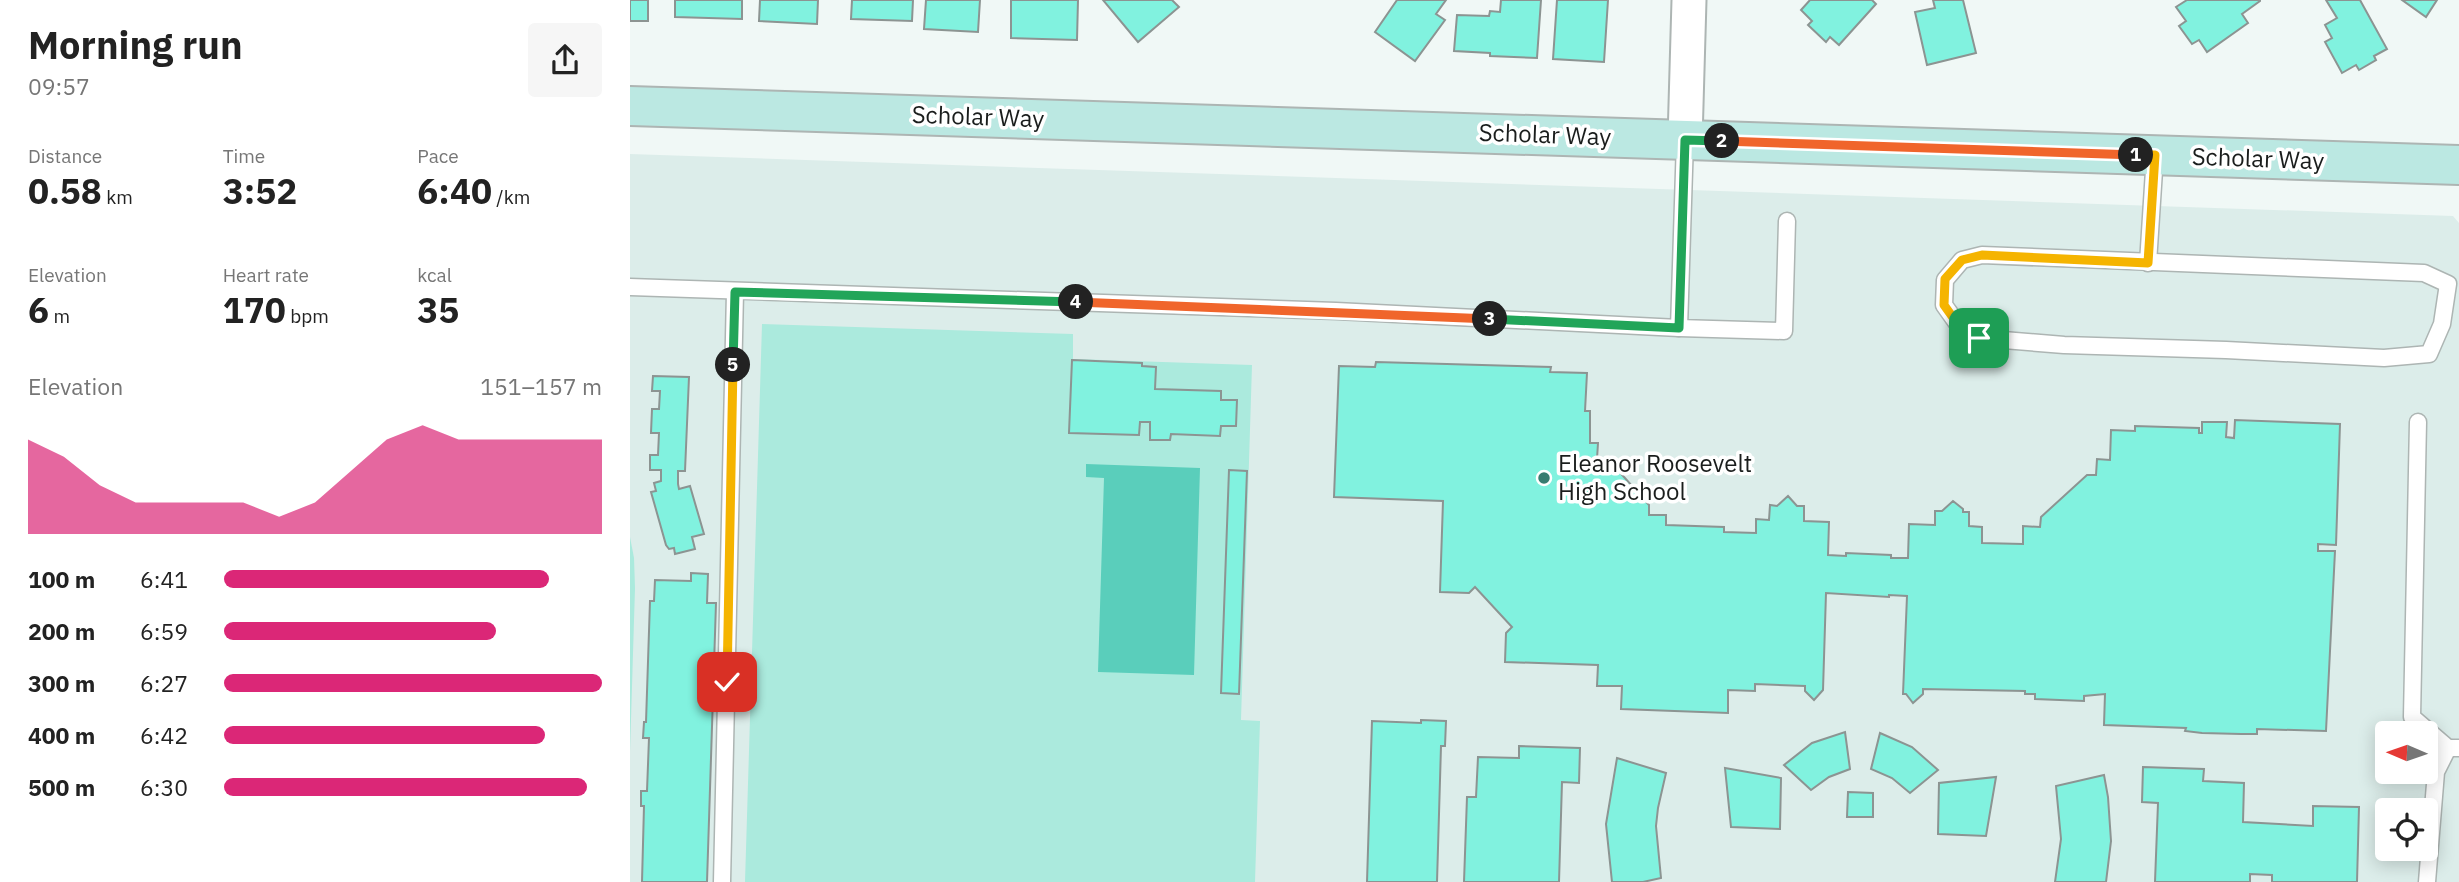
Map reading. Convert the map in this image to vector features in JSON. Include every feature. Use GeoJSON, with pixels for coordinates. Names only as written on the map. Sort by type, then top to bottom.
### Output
{"type":"FeatureCollection","features":[{"type":"Feature","properties":{"kind":"street"},"geometry":{"type":"LineString","coordinates":[[1685,140],[1689,0]]}},
{"type":"Feature","properties":{"kind":"street","name":"Scholar Way"},"geometry":{"type":"LineString","coordinates":[[630,106],[2459,165]]}},
{"type":"Feature","properties":{"kind":"lane"},"geometry":{"type":"LineString","coordinates":[[1679,328],[1685,140]]}},
{"type":"Feature","properties":{"kind":"lane"},"geometry":{"type":"LineString","coordinates":[[2148,263],[2155,155]]}},
{"type":"Feature","properties":{"kind":"lane"},"geometry":{"type":"LineString","coordinates":[[630,286],[735,292],[1336,311],[1784,331],[1787,221]]}},
{"type":"Feature","properties":{"kind":"lane"},"geometry":{"type":"LineString","coordinates":[[1982,255],[2148,263],[2424,273],[2448,284],[2442,324],[2429,354],[2384,358],[2226,349],[2064,345],[1979,338],[1959,326],[1944,305],[1945,279],[1962,260],[1982,255]]}},
{"type":"Feature","properties":{"kind":"lane"},"geometry":{"type":"LineString","coordinates":[[722,882],[735,292]]}},
{"type":"Feature","properties":{"kind":"lane"},"geometry":{"type":"LineString","coordinates":[[2418,422],[2412,718],[2454,748],[2436,772],[2427,882]]}},
{"type":"Feature","properties":{"kind":"shaded area","name":"Eleanor Roosevelt High School"},"geometry":{"type":"Polygon","coordinates":[[[630,154],[2453,216],[2459,223],[2459,882],[630,882],[630,154]]]}},
{"type":"Feature","properties":{"kind":"shaded area"},"geometry":{"type":"Polygon","coordinates":[[[762,324],[1073,334],[1073,359],[1252,365],[1241,720],[1260,721],[1255,882],[745,882],[762,324]]]}},
{"type":"Feature","properties":{"kind":"shaded area"},"geometry":{"type":"Polygon","coordinates":[[[1086,464],[1200,468],[1194,675],[1098,672],[1104,478],[1086,477],[1086,464]]]}},
{"type":"Feature","properties":{"kind":"shaded area"},"geometry":{"type":"Polygon","coordinates":[[[630,537],[635,588],[630,752],[630,537]]]}},
{"type":"Feature","properties":{"kind":"building"},"geometry":{"type":"Polygon","coordinates":[[[630,0],[648,0],[648,21],[630,21],[630,0]]]}},
{"type":"Feature","properties":{"kind":"building"},"geometry":{"type":"Polygon","coordinates":[[[675,0],[742,0],[742,19],[675,17],[675,0]]]}},
{"type":"Feature","properties":{"kind":"building"},"geometry":{"type":"Polygon","coordinates":[[[760,0],[818,0],[817,24],[759,21],[760,0]]]}},
{"type":"Feature","properties":{"kind":"building"},"geometry":{"type":"Polygon","coordinates":[[[852,0],[913,0],[912,21],[851,19],[852,0]]]}},
{"type":"Feature","properties":{"kind":"building"},"geometry":{"type":"Polygon","coordinates":[[[926,0],[980,0],[978,32],[924,29],[926,0]]]}},
{"type":"Feature","properties":{"kind":"building"},"geometry":{"type":"Polygon","coordinates":[[[1011,0],[1078,0],[1077,40],[1011,38],[1011,0]]]}},
{"type":"Feature","properties":{"kind":"building"},"geometry":{"type":"Polygon","coordinates":[[[1103,0],[1172,0],[1179,7],[1138,42],[1103,0]]]}},
{"type":"Feature","properties":{"kind":"building"},"geometry":{"type":"Polygon","coordinates":[[[1397,0],[1446,0],[1436,14],[1445,20],[1415,61],[1375,32],[1397,0]]]}},
{"type":"Feature","properties":{"kind":"building"},"geometry":{"type":"Polygon","coordinates":[[[1501,0],[1541,0],[1537,58],[1454,51],[1457,15],[1489,16],[1490,11],[1500,12],[1501,0]]]}},
{"type":"Feature","properties":{"kind":"building"},"geometry":{"type":"Polygon","coordinates":[[[1557,0],[1608,0],[1604,62],[1553,59],[1557,0]]]}},
{"type":"Feature","properties":{"kind":"building"},"geometry":{"type":"Polygon","coordinates":[[[1810,0],[1872,0],[1876,4],[1839,45],[1830,37],[1826,42],[1808,25],[1812,21],[1801,10],[1810,0]]]}},
{"type":"Feature","properties":{"kind":"building"},"geometry":{"type":"Polygon","coordinates":[[[1933,0],[1963,0],[1976,53],[1927,65],[1915,12],[1935,8],[1933,0]]]}},
{"type":"Feature","properties":{"kind":"building"},"geometry":{"type":"Polygon","coordinates":[[[2187,0],[2260,1],[2242,14],[2248,23],[2207,52],[2199,40],[2192,44],[2179,26],[2186,21],[2176,7],[2187,0]]]}},
{"type":"Feature","properties":{"kind":"building"},"geometry":{"type":"Polygon","coordinates":[[[2326,0],[2360,0],[2387,49],[2374,56],[2376,60],[2359,70],[2356,65],[2342,73],[2325,42],[2332,38],[2325,25],[2337,18],[2326,0]]]}},
{"type":"Feature","properties":{"kind":"building"},"geometry":{"type":"Polygon","coordinates":[[[2402,0],[2437,0],[2426,17],[2402,0]]]}},
{"type":"Feature","properties":{"kind":"building"},"geometry":{"type":"Polygon","coordinates":[[[1072,360],[1142,363],[1142,366],[1156,367],[1155,389],[1221,391],[1221,400],[1237,400],[1236,426],[1221,426],[1220,436],[1171,434],[1170,440],[1150,440],[1150,422],[1140,422],[1139,435],[1069,433],[1072,360]]]}},
{"type":"Feature","properties":{"kind":"building"},"geometry":{"type":"Polygon","coordinates":[[[1376,362],[1551,367],[1550,372],[1587,373],[1585,411],[1590,411],[1590,443],[1598,443],[1597,459],[1608,459],[1649,505],[1649,515],[1666,515],[1666,525],[1724,527],[1724,532],[1756,533],[1756,519],[1769,520],[1770,505],[1777,506],[1788,496],[1797,506],[1804,506],[1804,521],[1829,522],[1828,555],[1846,556],[1846,553],[1908,558],[1909,524],[1935,525],[1935,511],[1942,511],[1953,501],[1963,512],[1969,512],[1969,526],[1982,527],[1982,543],[2023,544],[2023,526],[2040,527],[2041,517],[2087,475],[2096,475],[2097,459],[2110,460],[2111,430],[2135,431],[2135,426],[2199,428],[2199,433],[2202,433],[2202,422],[2227,422],[2226,437],[2234,438],[2235,420],[2340,424],[2336,545],[2318,544],[2318,551],[2335,551],[2326,731],[2257,729],[2257,734],[2202,733],[2185,731],[2186,728],[2104,725],[2105,694],[2084,696],[2084,701],[2035,699],[2035,694],[2025,694],[2025,691],[1923,689],[1923,694],[1913,703],[1903,694],[1907,596],[1826,593],[1823,690],[1814,700],[1805,691],[1805,686],[1755,684],[1755,691],[1728,690],[1728,713],[1621,709],[1622,686],[1597,686],[1598,665],[1505,662],[1506,633],[1512,627],[1475,587],[1469,593],[1440,592],[1443,501],[1334,497],[1339,366],[1375,367],[1376,362]]]}},
{"type":"Feature","properties":{"kind":"building"},"geometry":{"type":"Polygon","coordinates":[[[653,376],[689,377],[685,471],[678,471],[678,484],[679,489],[690,486],[704,534],[692,537],[695,549],[675,554],[674,548],[669,549],[666,545],[651,492],[656,491],[654,483],[661,481],[661,470],[650,470],[650,455],[658,455],[659,433],[651,433],[652,409],[659,409],[660,391],[652,391],[653,376]]]}},
{"type":"Feature","properties":{"kind":"building"},"geometry":{"type":"Polygon","coordinates":[[[1229,470],[1247,471],[1239,694],[1221,693],[1229,470]]]}},
{"type":"Feature","properties":{"kind":"building"},"geometry":{"type":"Polygon","coordinates":[[[691,573],[708,574],[707,603],[716,603],[707,882],[642,882],[644,806],[641,806],[641,791],[647,791],[649,738],[643,738],[646,722],[650,601],[654,601],[655,580],[691,581],[691,573]]]}},
{"type":"Feature","properties":{"kind":"building"},"geometry":{"type":"Polygon","coordinates":[[[1421,720],[1446,721],[1445,746],[1441,746],[1437,882],[1367,882],[1372,721],[1421,723],[1421,720]]]}},
{"type":"Feature","properties":{"kind":"building"},"geometry":{"type":"Polygon","coordinates":[[[1845,732],[1850,769],[1829,777],[1811,790],[1784,765],[1812,743],[1845,732]]]}},
{"type":"Feature","properties":{"kind":"building"},"geometry":{"type":"Polygon","coordinates":[[[1880,733],[1912,747],[1938,770],[1910,793],[1892,778],[1871,769],[1880,733]]]}},
{"type":"Feature","properties":{"kind":"building"},"geometry":{"type":"Polygon","coordinates":[[[1519,746],[1580,748],[1579,783],[1562,782],[1559,882],[1464,882],[1467,797],[1476,797],[1478,757],[1519,758],[1519,746]]]}},
{"type":"Feature","properties":{"kind":"building"},"geometry":{"type":"Polygon","coordinates":[[[1617,758],[1666,773],[1656,826],[1661,878],[1643,882],[1612,882],[1606,824],[1617,758]]]}},
{"type":"Feature","properties":{"kind":"building"},"geometry":{"type":"Polygon","coordinates":[[[2143,767],[2204,769],[2203,781],[2244,783],[2243,822],[2313,826],[2313,806],[2359,807],[2357,882],[2272,882],[2272,875],[2250,874],[2250,882],[2155,882],[2158,803],[2142,802],[2143,767]]]}},
{"type":"Feature","properties":{"kind":"building"},"geometry":{"type":"Polygon","coordinates":[[[1725,768],[1781,778],[1780,829],[1731,827],[1725,768]]]}},
{"type":"Feature","properties":{"kind":"building"},"geometry":{"type":"Polygon","coordinates":[[[2104,775],[2111,841],[2106,882],[2055,882],[2061,839],[2056,786],[2104,775]]]}},
{"type":"Feature","properties":{"kind":"building"},"geometry":{"type":"Polygon","coordinates":[[[1996,777],[1986,836],[1938,834],[1939,783],[1996,777]]]}},
{"type":"Feature","properties":{"kind":"building"},"geometry":{"type":"Polygon","coordinates":[[[1848,792],[1873,793],[1873,817],[1847,817],[1848,792]]]}},
{"type":"Feature","properties":{"kind":"place","name":"Eleanor Roosevelt High School"},"geometry":{"type":"Point","coordinates":[1544,478]}},
{"type":"Feature","properties":{"kind":"route"},"geometry":{"type":"LineString","coordinates":[[727,682],[735,292],[1336,311],[1679,328],[1685,140],[2155,155],[2148,263],[1982,255],[1962,260],[1945,279],[1944,305],[1959,326],[1979,338]]}}]}
